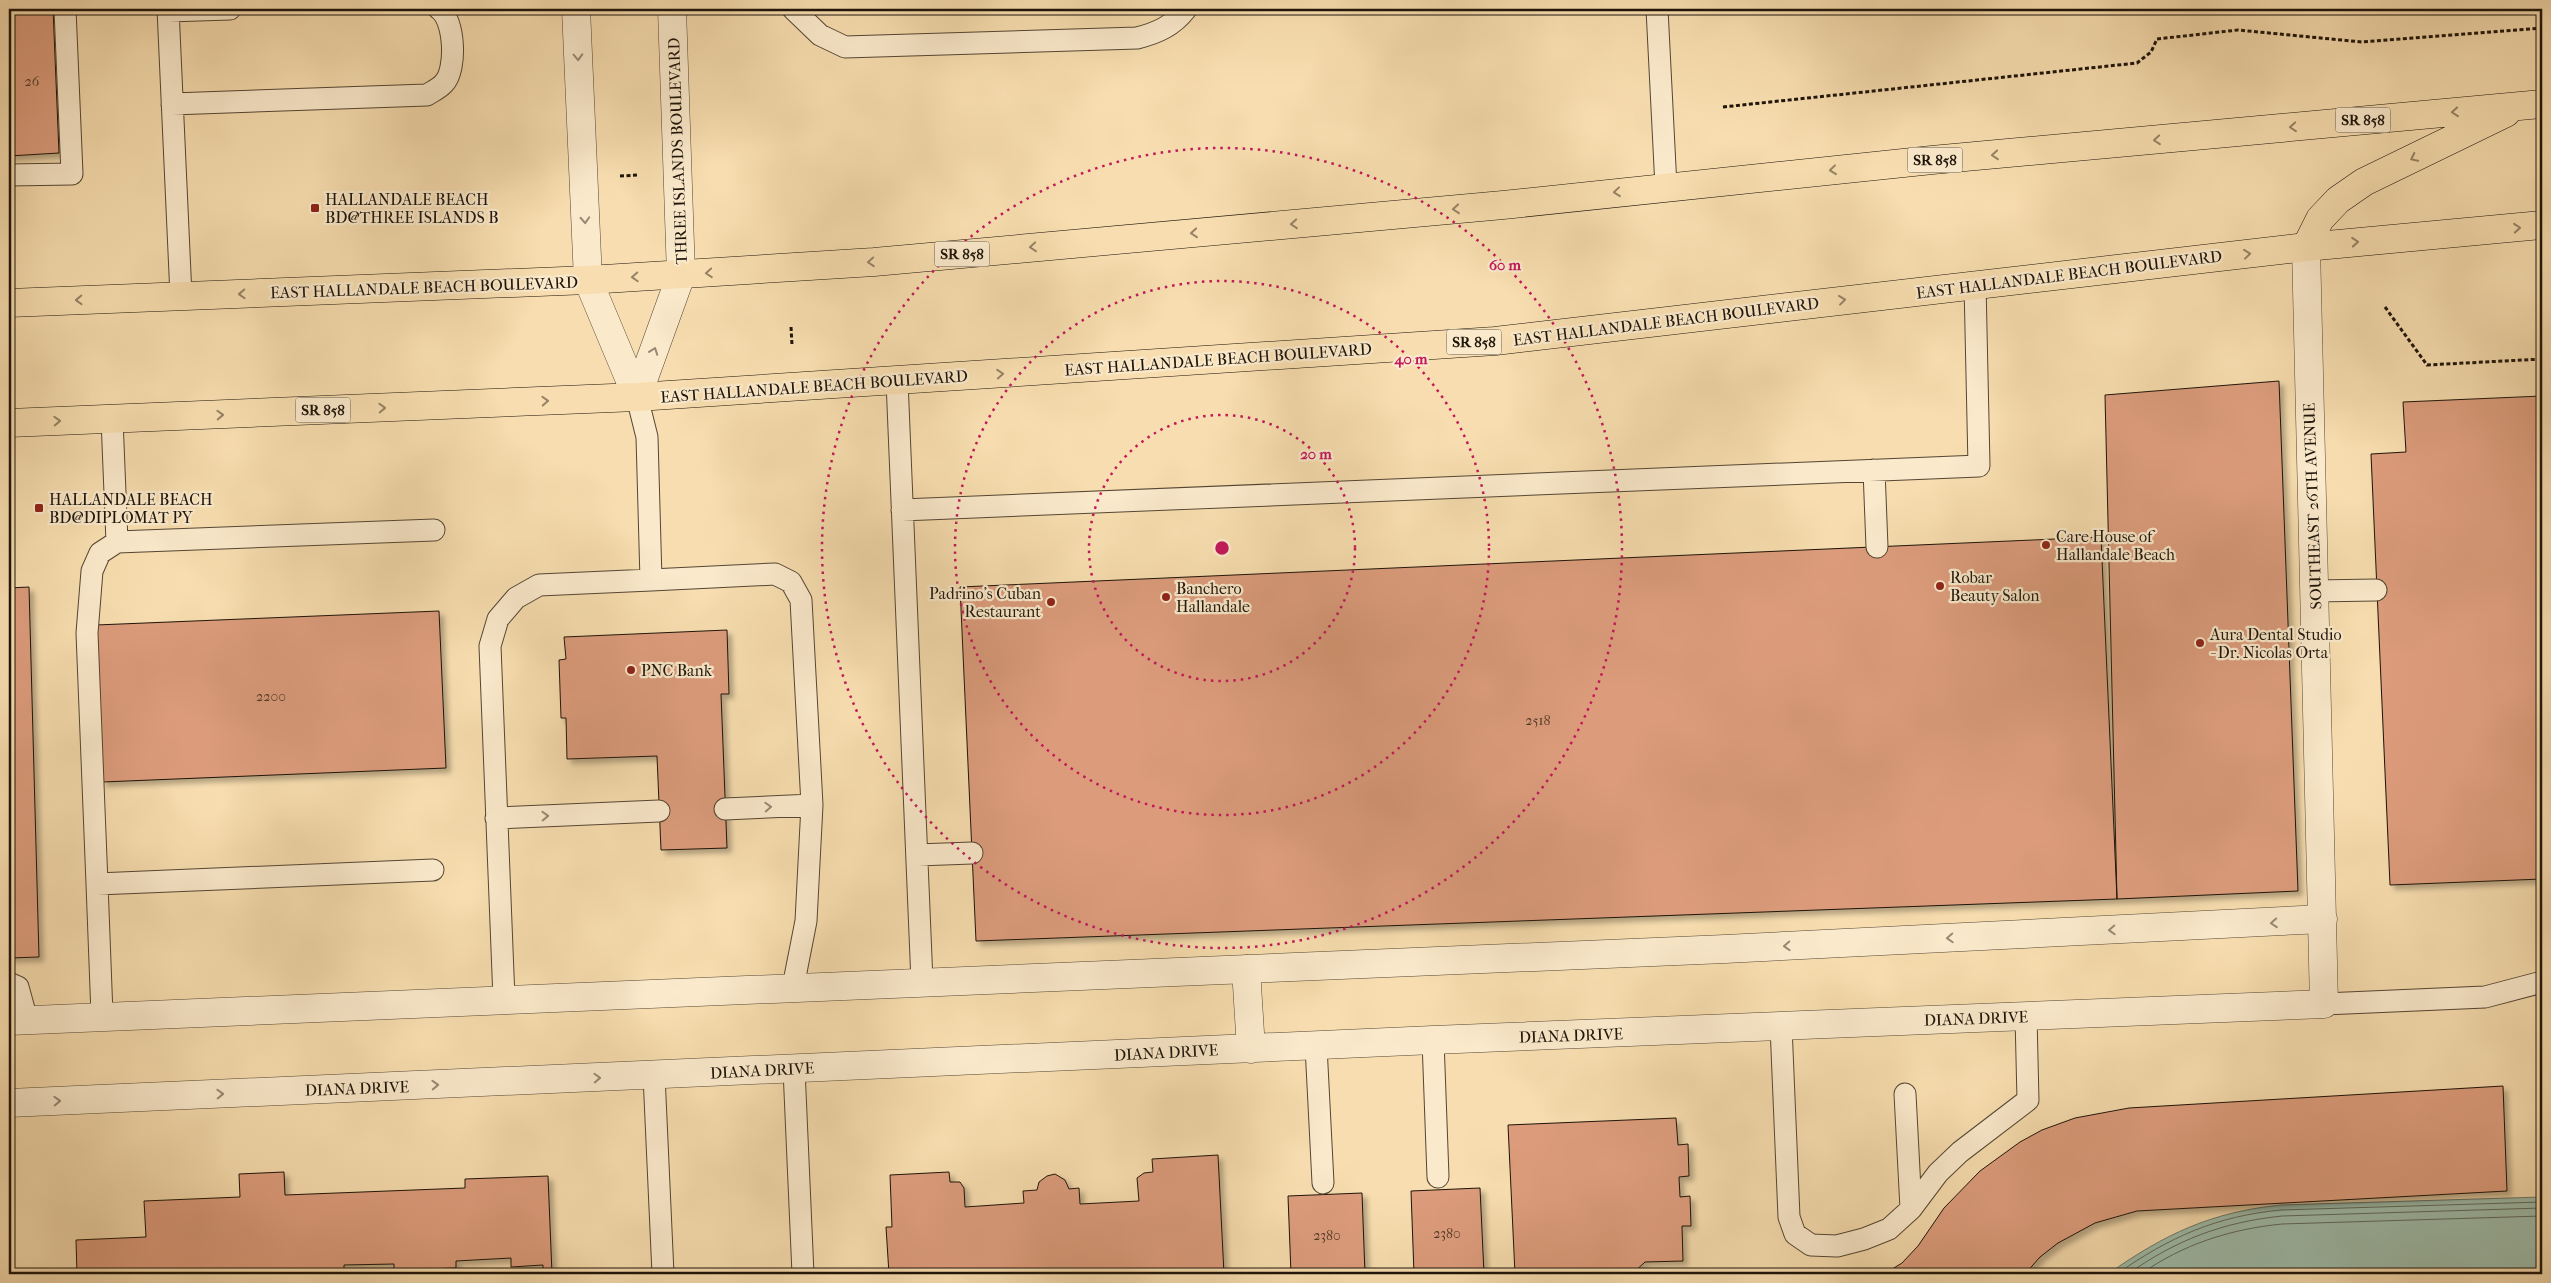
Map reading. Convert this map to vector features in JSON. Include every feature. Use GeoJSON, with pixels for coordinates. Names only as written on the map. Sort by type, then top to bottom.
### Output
{"type":"FeatureCollection","features":[{"type":"Feature","properties":{"kind":"main road","name":"EAST HALLANDALE BEACH BOULEVARD"},"geometry":{"type":"LineString","coordinates":[[9,303],[588,280],[874,262],[1503,205],[1666,187],[2531,105]]}},
{"type":"Feature","properties":{"kind":"main road"},"geometry":{"type":"LineString","coordinates":[[2306,247],[2320,219],[2338,200],[2364,182],[2531,105]]}},
{"type":"Feature","properties":{"kind":"main road","name":"EAST HALLANDALE BEACH BOULEVARD"},"geometry":{"type":"LineString","coordinates":[[9,424],[637,397],[1495,341],[2306,247],[2542,226]]}},
{"type":"Feature","properties":{"kind":"street"},"geometry":{"type":"LineString","coordinates":[[576,9],[588,280],[637,397]]}},
{"type":"Feature","properties":{"kind":"street","name":"THREE ISLANDS BOULEVARD"},"geometry":{"type":"LineString","coordinates":[[637,397],[681,275],[672,9]]}},
{"type":"Feature","properties":{"kind":"street","name":"SOUTHEAST 26TH AVENUE"},"geometry":{"type":"LineString","coordinates":[[2306,247],[2324,1004]]}},
{"type":"Feature","properties":{"kind":"street"},"geometry":{"type":"LineString","coordinates":[[18,1020],[102,1015],[1725,949],[2323,919]]}},
{"type":"Feature","properties":{"kind":"street"},"geometry":{"type":"LineString","coordinates":[[1246,969],[1251,1049]]}},
{"type":"Feature","properties":{"kind":"street","name":"DIANA DRIVE"},"geometry":{"type":"LineString","coordinates":[[9,1103],[1433,1040],[2324,1004]]}},
{"type":"Feature","properties":{"kind":"lane"},"geometry":{"type":"LineString","coordinates":[[9,175],[72,174],[65,9]]}},
{"type":"Feature","properties":{"kind":"lane"},"geometry":{"type":"LineString","coordinates":[[181,296],[168,10],[230,9]]}},
{"type":"Feature","properties":{"kind":"lane"},"geometry":{"type":"LineString","coordinates":[[172,104],[428,95],[445,83],[452,65],[451,27],[439,9]]}},
{"type":"Feature","properties":{"kind":"lane"},"geometry":{"type":"LineString","coordinates":[[793,9],[820,35],[845,46],[1137,38],[1158,32],[1178,20],[1186,9]]}},
{"type":"Feature","properties":{"kind":"lane"},"geometry":{"type":"LineString","coordinates":[[1657,9],[1666,187]]}},
{"type":"Feature","properties":{"kind":"lane"},"geometry":{"type":"LineString","coordinates":[[902,510],[1979,466],[1975,284]]}},
{"type":"Feature","properties":{"kind":"lane"},"geometry":{"type":"LineString","coordinates":[[897,380],[922,982]]}},
{"type":"Feature","properties":{"kind":"lane"},"geometry":{"type":"LineString","coordinates":[[637,397],[647,437],[651,580]]}},
{"type":"Feature","properties":{"kind":"lane"},"geometry":{"type":"LineString","coordinates":[[112,419],[117,542]]}},
{"type":"Feature","properties":{"kind":"lane"},"geometry":{"type":"LineString","coordinates":[[1874,470],[1878,547]]}},
{"type":"Feature","properties":{"kind":"lane"},"geometry":{"type":"LineString","coordinates":[[102,1015],[87,632],[92,571],[100,553],[117,542],[434,530]]}},
{"type":"Feature","properties":{"kind":"lane"},"geometry":{"type":"LineString","coordinates":[[504,999],[490,646],[498,619],[516,598],[539,585],[776,574],[792,582],[801,600],[812,805],[806,922],[793,987]]}},
{"type":"Feature","properties":{"kind":"lane"},"geometry":{"type":"LineString","coordinates":[[2314,591],[2376,590]]}},
{"type":"Feature","properties":{"kind":"lane"},"geometry":{"type":"LineString","coordinates":[[725,809],[812,805]]}},
{"type":"Feature","properties":{"kind":"lane"},"geometry":{"type":"LineString","coordinates":[[496,818],[659,811]]}},
{"type":"Feature","properties":{"kind":"lane"},"geometry":{"type":"LineString","coordinates":[[917,855],[972,853]]}},
{"type":"Feature","properties":{"kind":"lane"},"geometry":{"type":"LineString","coordinates":[[97,884],[433,870]]}},
{"type":"Feature","properties":{"kind":"lane"},"geometry":{"type":"LineString","coordinates":[[2324,1004],[2485,997],[2542,982]]}},
{"type":"Feature","properties":{"kind":"lane"},"geometry":{"type":"LineString","coordinates":[[9,983],[18,987],[18,1020]]}},
{"type":"Feature","properties":{"kind":"lane"},"geometry":{"type":"LineString","coordinates":[[1781,1026],[1789,1217],[1795,1234],[1811,1245],[1837,1246],[1864,1239],[1890,1229],[1911,1209],[1938,1174],[1960,1152],[2028,1100],[2026,1016]]}},
{"type":"Feature","properties":{"kind":"lane"},"geometry":{"type":"LineString","coordinates":[[1433,1040],[1438,1177]]}},
{"type":"Feature","properties":{"kind":"lane"},"geometry":{"type":"LineString","coordinates":[[1316,1046],[1323,1183]]}},
{"type":"Feature","properties":{"kind":"lane"},"geometry":{"type":"LineString","coordinates":[[794,1068],[803,1274]]}},
{"type":"Feature","properties":{"kind":"lane"},"geometry":{"type":"LineString","coordinates":[[654,1075],[664,1274]]}},
{"type":"Feature","properties":{"kind":"lane"},"geometry":{"type":"LineString","coordinates":[[1905,1094],[1911,1209]]}},
{"type":"Feature","properties":{"kind":"path"},"geometry":{"type":"LineString","coordinates":[[1723,107],[2137,63],[2151,52],[2157,39],[2238,30],[2362,42],[2542,28]]}},
{"type":"Feature","properties":{"kind":"path"},"geometry":{"type":"LineString","coordinates":[[618,177],[639,175]]}},
{"type":"Feature","properties":{"kind":"path"},"geometry":{"type":"LineString","coordinates":[[2385,307],[2427,365],[2542,359]]}},
{"type":"Feature","properties":{"kind":"path"},"geometry":{"type":"LineString","coordinates":[[791,327],[792,345]]}},
{"type":"Feature","properties":{"kind":"water"},"geometry":{"type":"Polygon","coordinates":[[[2542,1197],[2542,1274],[2108,1274],[2169,1236],[2211,1219],[2256,1208],[2281,1205],[2542,1197]]]}},
{"type":"Feature","properties":{"kind":"building"},"geometry":{"type":"Polygon","coordinates":[[[9,9],[53,9],[59,153],[9,156],[9,9]]]}},
{"type":"Feature","properties":{"kind":"building","name":"Aura Dental Studio - Dr. Nicolas Orta"},"geometry":{"type":"Polygon","coordinates":[[[2279,381],[2298,891],[2117,899],[2105,395],[2279,381]]]}},
{"type":"Feature","properties":{"kind":"building"},"geometry":{"type":"Polygon","coordinates":[[[2542,396],[2542,879],[2390,885],[2371,454],[2406,452],[2403,402],[2542,396]]]}},
{"type":"Feature","properties":{"kind":"building"},"geometry":{"type":"Polygon","coordinates":[[[2101,537],[2117,899],[976,941],[960,587],[2101,537]]]}},
{"type":"Feature","properties":{"kind":"building"},"geometry":{"type":"Polygon","coordinates":[[[29,587],[39,957],[9,958],[9,588],[29,587]]]}},
{"type":"Feature","properties":{"kind":"building"},"geometry":{"type":"Polygon","coordinates":[[[439,611],[446,768],[102,782],[96,625],[439,611]]]}},
{"type":"Feature","properties":{"kind":"building"},"geometry":{"type":"Polygon","coordinates":[[[727,630],[729,694],[721,694],[727,848],[661,850],[657,756],[567,759],[566,718],[561,718],[559,660],[566,659],[564,637],[727,630]]]}},
{"type":"Feature","properties":{"kind":"building"},"geometry":{"type":"Polygon","coordinates":[[[2539,1063],[2542,1063],[2542,1156],[2539,1063]]]}},
{"type":"Feature","properties":{"kind":"building"},"geometry":{"type":"Polygon","coordinates":[[[2503,1086],[2507,1191],[2137,1211],[2095,1223],[2058,1243],[2040,1257],[2025,1274],[1884,1274],[1902,1263],[1918,1246],[1944,1208],[1980,1171],[2020,1142],[2042,1130],[2075,1118],[2129,1108],[2503,1086]]]}},
{"type":"Feature","properties":{"kind":"building"},"geometry":{"type":"Polygon","coordinates":[[[1676,1118],[1678,1145],[1688,1144],[1689,1176],[1679,1177],[1680,1197],[1690,1196],[1691,1226],[1682,1226],[1683,1261],[1645,1262],[1632,1274],[1515,1274],[1508,1125],[1676,1118]]]}},
{"type":"Feature","properties":{"kind":"building"},"geometry":{"type":"Polygon","coordinates":[[[1218,1155],[1224,1274],[889,1274],[886,1227],[892,1227],[890,1175],[949,1172],[950,1182],[960,1182],[964,1188],[965,1207],[1024,1203],[1023,1191],[1037,1190],[1039,1182],[1047,1176],[1055,1174],[1065,1180],[1069,1189],[1079,1188],[1080,1204],[1139,1201],[1137,1178],[1144,1173],[1153,1172],[1152,1159],[1218,1155]]]}},
{"type":"Feature","properties":{"kind":"building"},"geometry":{"type":"Polygon","coordinates":[[[284,1172],[285,1195],[465,1188],[465,1179],[548,1176],[552,1274],[543,1274],[543,1265],[511,1267],[511,1258],[456,1261],[456,1268],[394,1270],[394,1264],[344,1265],[344,1273],[287,1274],[287,1270],[238,1271],[239,1274],[77,1274],[76,1240],[146,1237],[144,1201],[240,1197],[239,1174],[284,1172]]]}},
{"type":"Feature","properties":{"kind":"building"},"geometry":{"type":"Polygon","coordinates":[[[1480,1188],[1484,1274],[1414,1274],[1411,1191],[1480,1188]]]}},
{"type":"Feature","properties":{"kind":"building"},"geometry":{"type":"Polygon","coordinates":[[[1362,1193],[1365,1274],[1291,1274],[1288,1196],[1362,1193]]]}},
{"type":"Feature","properties":{"kind":"building"},"geometry":{"type":"Polygon","coordinates":[[[25,1272],[26,1274],[9,1274],[9,1273],[25,1272]]]}},
{"type":"Feature","properties":{"kind":"place","name":"HALLANDALE BEACH BD@THREE ISLANDS B"},"geometry":{"type":"Point","coordinates":[315,208]}},
{"type":"Feature","properties":{"kind":"place","name":"HALLANDALE BEACH BD@DIPLOMAT PY"},"geometry":{"type":"Point","coordinates":[39,508]}},
{"type":"Feature","properties":{"kind":"place","name":"Care House of Hallandale Beach"},"geometry":{"type":"Point","coordinates":[2046,545]}},
{"type":"Feature","properties":{"kind":"place","name":"Robar Beauty Salon"},"geometry":{"type":"Point","coordinates":[1940,586]}},
{"type":"Feature","properties":{"kind":"place","name":"Banchero Hallandale"},"geometry":{"type":"Point","coordinates":[1166,597]}},
{"type":"Feature","properties":{"kind":"place","name":"Padrino’s Cuban Restaurant"},"geometry":{"type":"Point","coordinates":[1051,602]}},
{"type":"Feature","properties":{"kind":"place","name":"Aura Dental Studio - Dr. Nicolas Orta"},"geometry":{"type":"Point","coordinates":[2200,643]}},
{"type":"Feature","properties":{"kind":"place","name":"PNC Bank"},"geometry":{"type":"Point","coordinates":[631,670]}}]}
